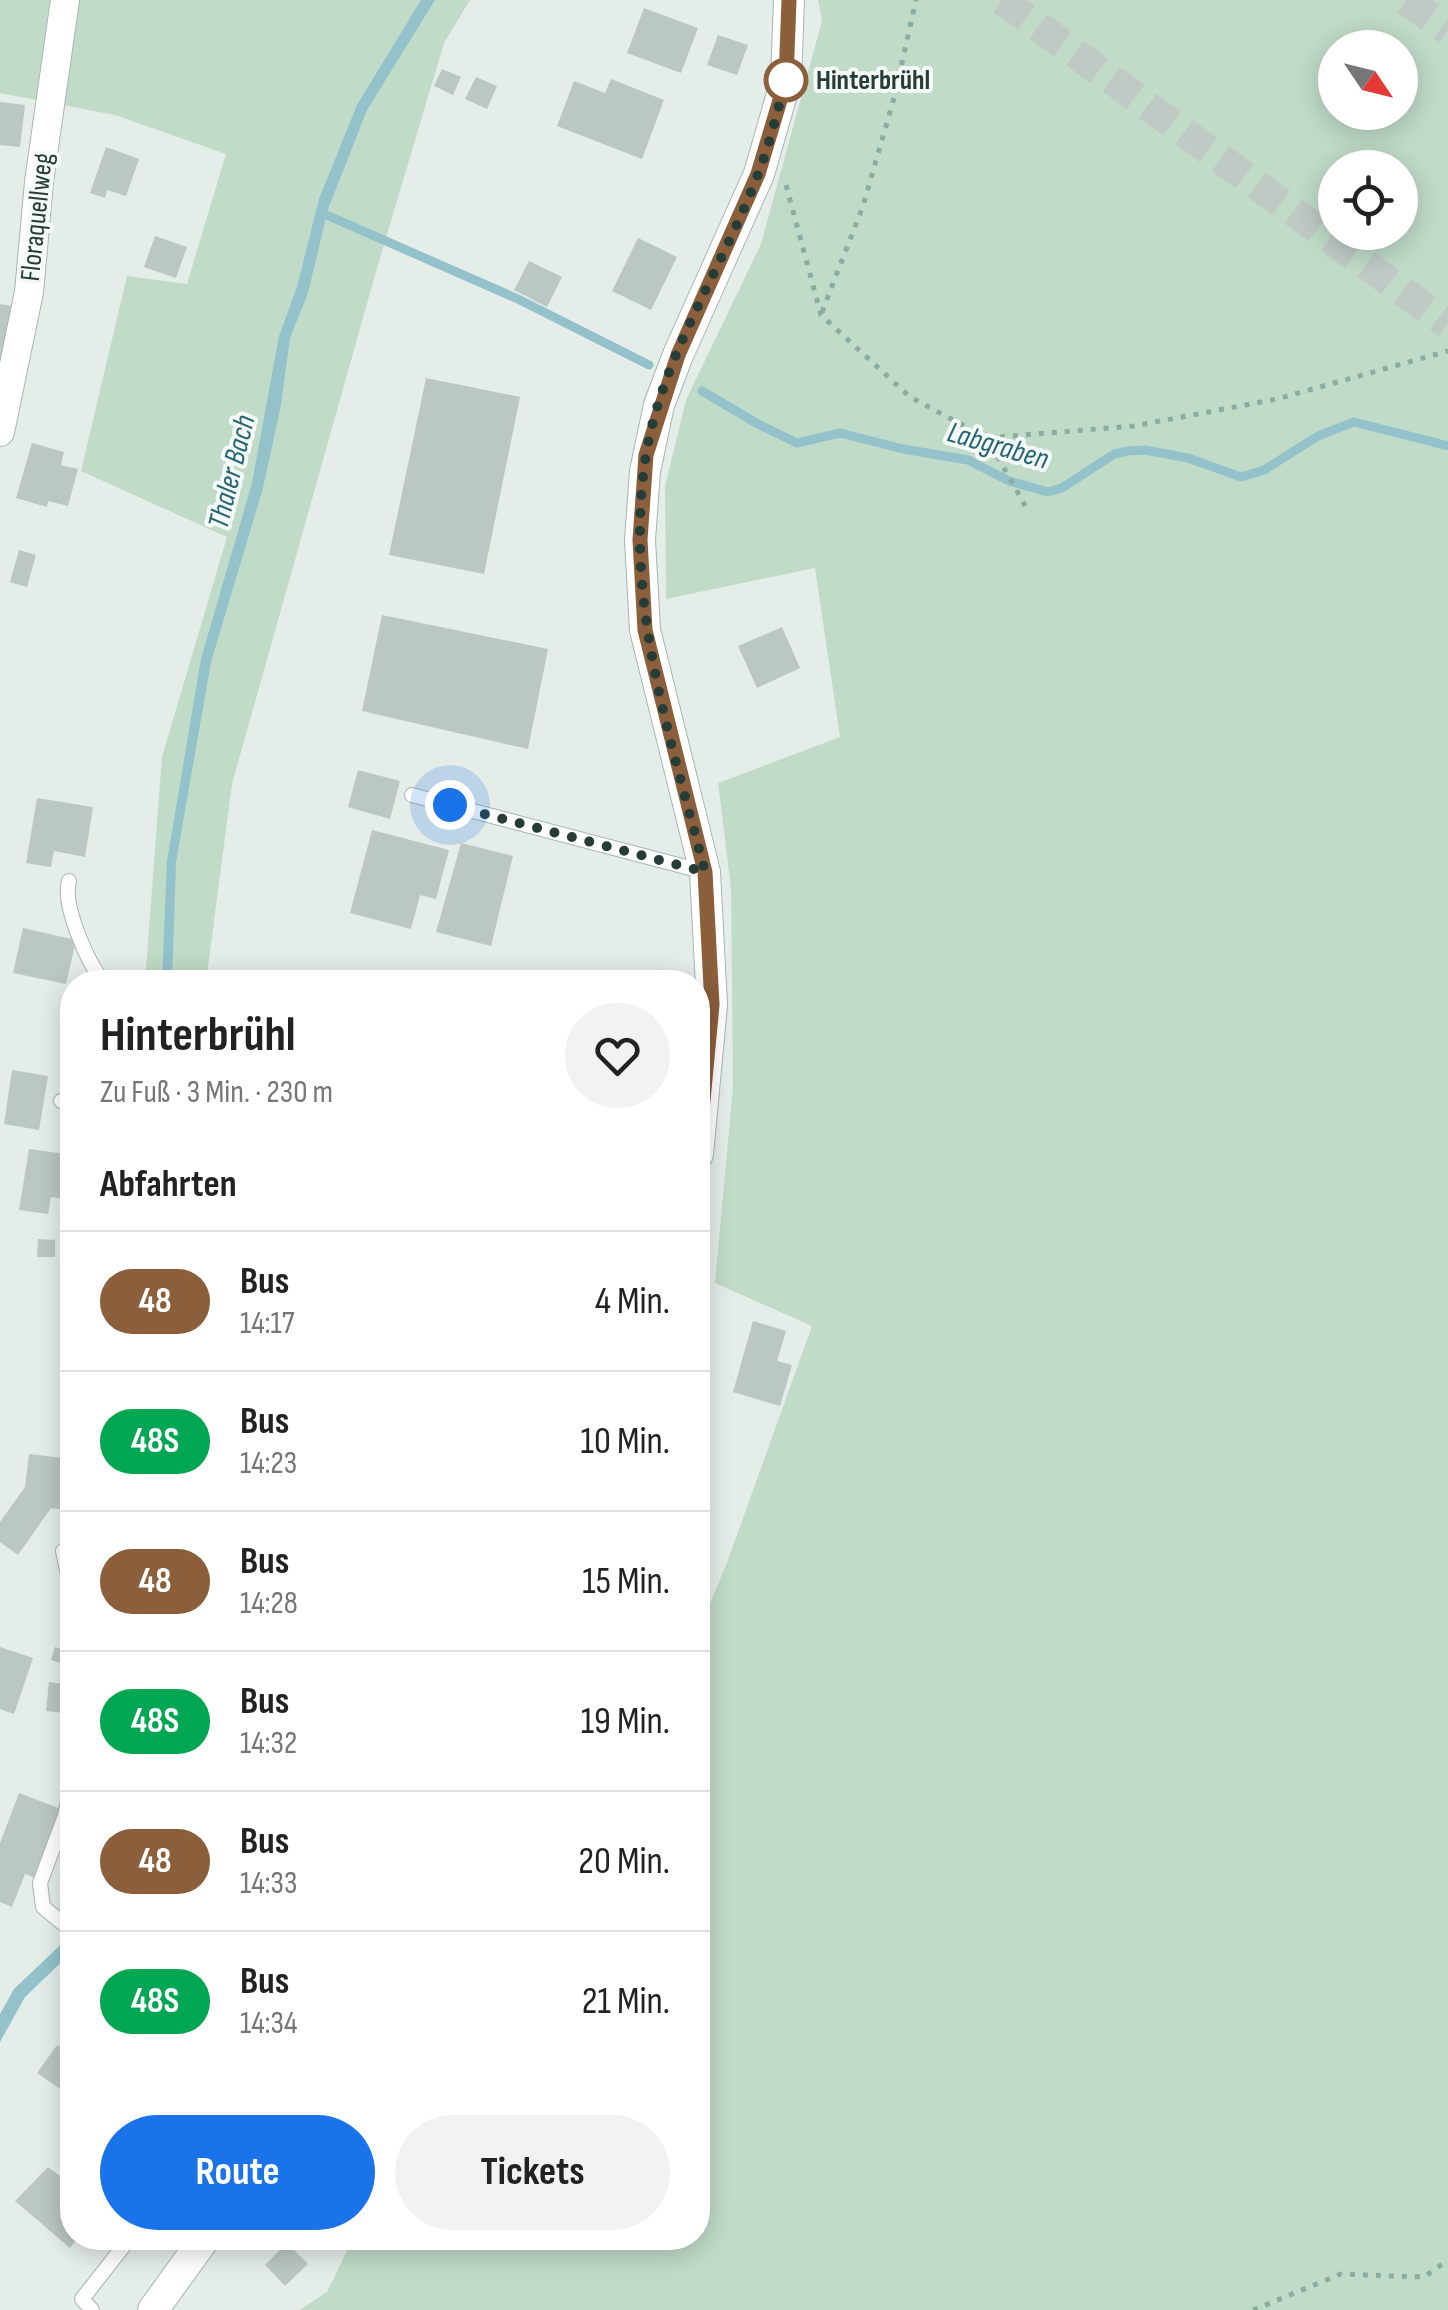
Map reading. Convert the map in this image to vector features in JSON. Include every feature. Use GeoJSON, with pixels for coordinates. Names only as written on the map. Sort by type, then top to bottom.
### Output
{"type":"FeatureCollection","features":[{"type":"Feature","properties":{"kind":"main road"},"geometry":{"type":"LineString","coordinates":[[710,1026],[705,872],[645,630],[640,540],[646,455],[678,355],[758,174],[786,80],[789,0]]}},
{"type":"Feature","properties":{"kind":"main road"},"geometry":{"type":"LineString","coordinates":[[154,2310],[196,2250]]}},
{"type":"Feature","properties":{"kind":"street","name":"Floraquellweg"},"geometry":{"type":"LineString","coordinates":[[0,432],[29,292],[39,182],[65,0]]}},
{"type":"Feature","properties":{"kind":"lane"},"geometry":{"type":"LineString","coordinates":[[412,795],[705,872]]}},
{"type":"Feature","properties":{"kind":"lane"},"geometry":{"type":"LineString","coordinates":[[69,881],[66,890],[78,935],[94,970]]}},
{"type":"Feature","properties":{"kind":"lane"},"geometry":{"type":"LineString","coordinates":[[60,1829],[40,1883],[44,1907],[60,1921]]}},
{"type":"Feature","properties":{"kind":"lane"},"geometry":{"type":"LineString","coordinates":[[92,2310],[82,2298],[120,2250]]}},
{"type":"Feature","properties":{"kind":"path"},"geometry":{"type":"LineString","coordinates":[[821,314],[863,206],[894,98],[916,0]]}},
{"type":"Feature","properties":{"kind":"path"},"geometry":{"type":"LineString","coordinates":[[786,185],[821,314],[910,397],[987,438],[1134,426],[1277,399],[1448,351]]}},
{"type":"Feature","properties":{"kind":"path"},"geometry":{"type":"LineString","coordinates":[[987,438],[1027,510]]}},
{"type":"Feature","properties":{"kind":"path"},"geometry":{"type":"LineString","coordinates":[[1254,2310],[1341,2274],[1424,2278],[1448,2260]]}},
{"type":"Feature","properties":{"kind":"green space"},"geometry":{"type":"Polygon","coordinates":[[[0,0],[470,0],[444,43],[232,784],[208,970],[146,970],[162,757],[227,537],[81,471],[127,276],[187,284],[226,154],[115,115],[0,93],[0,0]]]}},
{"type":"Feature","properties":{"kind":"green space"},"geometry":{"type":"Polygon","coordinates":[[[818,0],[1448,0],[1448,2310],[300,2310],[327,2292],[347,2250],[710,2250],[710,1604],[812,1326],[715,1283],[733,1087],[731,888],[718,783],[840,737],[815,568],[666,599],[665,486],[686,400],[761,244],[822,21],[818,0]]]}},
{"type":"Feature","properties":{"kind":"water"},"geometry":{"type":"Polygon","coordinates":[[[421,0],[435,0],[367,110],[328,209],[308,293],[290,338],[281,405],[263,488],[211,662],[176,862],[172,970],[162,970],[167,861],[201,659],[252,483],[279,336],[297,287],[319,199],[357,105],[421,0]]]}},
{"type":"Feature","properties":{"kind":"water"},"geometry":{"type":"Polygon","coordinates":[[[60,1945],[60,1963],[25,1997],[0,2042],[0,2014],[14,1989],[60,1945]]]}},
{"type":"Feature","properties":{"kind":"building"},"geometry":{"type":"Polygon","coordinates":[[[644,8],[698,28],[681,73],[627,53],[644,8]]]}},
{"type":"Feature","properties":{"kind":"building"},"geometry":{"type":"Polygon","coordinates":[[[718,35],[748,45],[737,75],[707,65],[718,35]]]}},
{"type":"Feature","properties":{"kind":"building"},"geometry":{"type":"Polygon","coordinates":[[[442,69],[461,77],[453,95],[434,86],[442,69]]]}},
{"type":"Feature","properties":{"kind":"building"},"geometry":{"type":"Polygon","coordinates":[[[476,77],[497,86],[487,109],[465,99],[476,77]]]}},
{"type":"Feature","properties":{"kind":"building"},"geometry":{"type":"Polygon","coordinates":[[[611,79],[664,100],[642,159],[557,126],[574,81],[605,93],[611,79]]]}},
{"type":"Feature","properties":{"kind":"building"},"geometry":{"type":"Polygon","coordinates":[[[0,102],[25,105],[20,147],[0,145],[0,102]]]}},
{"type":"Feature","properties":{"kind":"building"},"geometry":{"type":"Polygon","coordinates":[[[106,147],[139,159],[126,196],[107,190],[105,198],[90,193],[106,147]]]}},
{"type":"Feature","properties":{"kind":"building"},"geometry":{"type":"Polygon","coordinates":[[[155,236],[187,247],[176,278],[144,267],[155,236]]]}},
{"type":"Feature","properties":{"kind":"building"},"geometry":{"type":"Polygon","coordinates":[[[638,238],[677,257],[651,310],[612,291],[638,238]]]}},
{"type":"Feature","properties":{"kind":"building"},"geometry":{"type":"Polygon","coordinates":[[[529,261],[562,277],[547,307],[514,290],[529,261]]]}},
{"type":"Feature","properties":{"kind":"building"},"geometry":{"type":"Polygon","coordinates":[[[0,304],[16,307],[0,378],[0,304]]]}},
{"type":"Feature","properties":{"kind":"building"},"geometry":{"type":"Polygon","coordinates":[[[426,378],[520,397],[484,574],[389,555],[426,378]]]}},
{"type":"Feature","properties":{"kind":"building"},"geometry":{"type":"Polygon","coordinates":[[[32,443],[64,452],[61,465],[78,469],[68,506],[48,501],[47,507],[16,498],[32,443]]]}},
{"type":"Feature","properties":{"kind":"building"},"geometry":{"type":"Polygon","coordinates":[[[19,550],[36,555],[27,587],[10,582],[19,550]]]}},
{"type":"Feature","properties":{"kind":"building"},"geometry":{"type":"Polygon","coordinates":[[[382,615],[548,649],[528,749],[362,711],[382,615]]]}},
{"type":"Feature","properties":{"kind":"building"},"geometry":{"type":"Polygon","coordinates":[[[782,627],[800,668],[757,688],[738,646],[782,627]]]}},
{"type":"Feature","properties":{"kind":"building"},"geometry":{"type":"Polygon","coordinates":[[[358,770],[400,781],[390,819],[348,807],[358,770]]]}},
{"type":"Feature","properties":{"kind":"building"},"geometry":{"type":"Polygon","coordinates":[[[37,798],[93,807],[85,857],[54,851],[51,867],[26,863],[37,798]]]}},
{"type":"Feature","properties":{"kind":"building"},"geometry":{"type":"Polygon","coordinates":[[[372,830],[449,850],[436,899],[420,895],[411,929],[350,913],[372,830]]]}},
{"type":"Feature","properties":{"kind":"building"},"geometry":{"type":"Polygon","coordinates":[[[461,843],[513,856],[491,946],[436,932],[461,843]]]}},
{"type":"Feature","properties":{"kind":"building"},"geometry":{"type":"Polygon","coordinates":[[[23,928],[76,940],[69,970],[60,970],[60,983],[13,973],[23,928]]]}},
{"type":"Feature","properties":{"kind":"building"},"geometry":{"type":"Polygon","coordinates":[[[12,1070],[48,1076],[39,1130],[4,1124],[12,1070]]]}},
{"type":"Feature","properties":{"kind":"building"},"geometry":{"type":"Polygon","coordinates":[[[29,1149],[60,1153],[60,1198],[51,1197],[48,1214],[19,1210],[29,1149]]]}},
{"type":"Feature","properties":{"kind":"building"},"geometry":{"type":"Polygon","coordinates":[[[38,1239],[55,1240],[55,1257],[37,1257],[38,1239]]]}},
{"type":"Feature","properties":{"kind":"building"},"geometry":{"type":"Polygon","coordinates":[[[753,1321],[786,1331],[777,1361],[792,1365],[780,1406],[733,1392],[753,1321]]]}},
{"type":"Feature","properties":{"kind":"building"},"geometry":{"type":"Polygon","coordinates":[[[29,1454],[60,1458],[60,1509],[51,1508],[18,1555],[0,1542],[0,1522],[25,1487],[29,1454]]]}},
{"type":"Feature","properties":{"kind":"building"},"geometry":{"type":"Polygon","coordinates":[[[0,1647],[33,1658],[14,1714],[0,1709],[0,1647]]]}},
{"type":"Feature","properties":{"kind":"building"},"geometry":{"type":"Polygon","coordinates":[[[55,1647],[60,1648],[60,1663],[51,1660],[55,1647]]]}},
{"type":"Feature","properties":{"kind":"building"},"geometry":{"type":"Polygon","coordinates":[[[49,1682],[60,1683],[60,1713],[46,1711],[49,1682]]]}},
{"type":"Feature","properties":{"kind":"building"},"geometry":{"type":"Polygon","coordinates":[[[19,1793],[60,1809],[35,1878],[25,1874],[12,1907],[0,1902],[0,1843],[19,1793]]]}},
{"type":"Feature","properties":{"kind":"building"},"geometry":{"type":"Polygon","coordinates":[[[57,2045],[60,2047],[60,2089],[37,2073],[57,2045]]]}},
{"type":"Feature","properties":{"kind":"building"},"geometry":{"type":"Polygon","coordinates":[[[48,2167],[60,2176],[60,2239],[15,2201],[48,2167]]]}},
{"type":"Feature","properties":{"kind":"building"},"geometry":{"type":"Polygon","coordinates":[[[280,2250],[294,2250],[308,2264],[285,2286],[265,2265],[280,2250]]]}},
{"type":"Feature","properties":{"kind":"waterway","name":"Labgraben"},"geometry":{"type":"LineString","coordinates":[[322,213],[518,299],[649,365]]}},
{"type":"Feature","properties":{"kind":"waterway","name":"Labgraben"},"geometry":{"type":"LineString","coordinates":[[702,391],[797,443],[840,433],[968,460],[1009,481],[1048,492],[1062,488],[1114,454],[1128,451],[1188,458],[1241,477],[1264,470],[1318,436],[1354,422],[1448,446]]}},
{"type":"Feature","properties":{"kind":"tunnel"},"geometry":{"type":"LineString","coordinates":[[1002,0],[1448,324]]}},
{"type":"Feature","properties":{"kind":"tunnel"},"geometry":{"type":"LineString","coordinates":[[1406,0],[1448,30]]}},
{"type":"Feature","properties":{"kind":"bus line","name":"48"},"geometry":{"type":"LineString","coordinates":[[710,1026],[705,872],[645,630],[640,540],[646,455],[678,355],[758,174],[786,80],[789,0]]}},
{"type":"Feature","properties":{"kind":"place","name":"Hinterbrühl"},"geometry":{"type":"Point","coordinates":[786,80]}},
{"type":"Feature","properties":{"kind":"route"},"geometry":{"type":"LineString","coordinates":[[450,805],[705,872],[645,630],[640,540],[646,455],[678,355],[758,174],[786,80]]}},
{"type":"Feature","properties":{"kind":"water label","name":"Thaler Bach"},"geometry":{"type":"Point","coordinates":[232,472]}}]}
